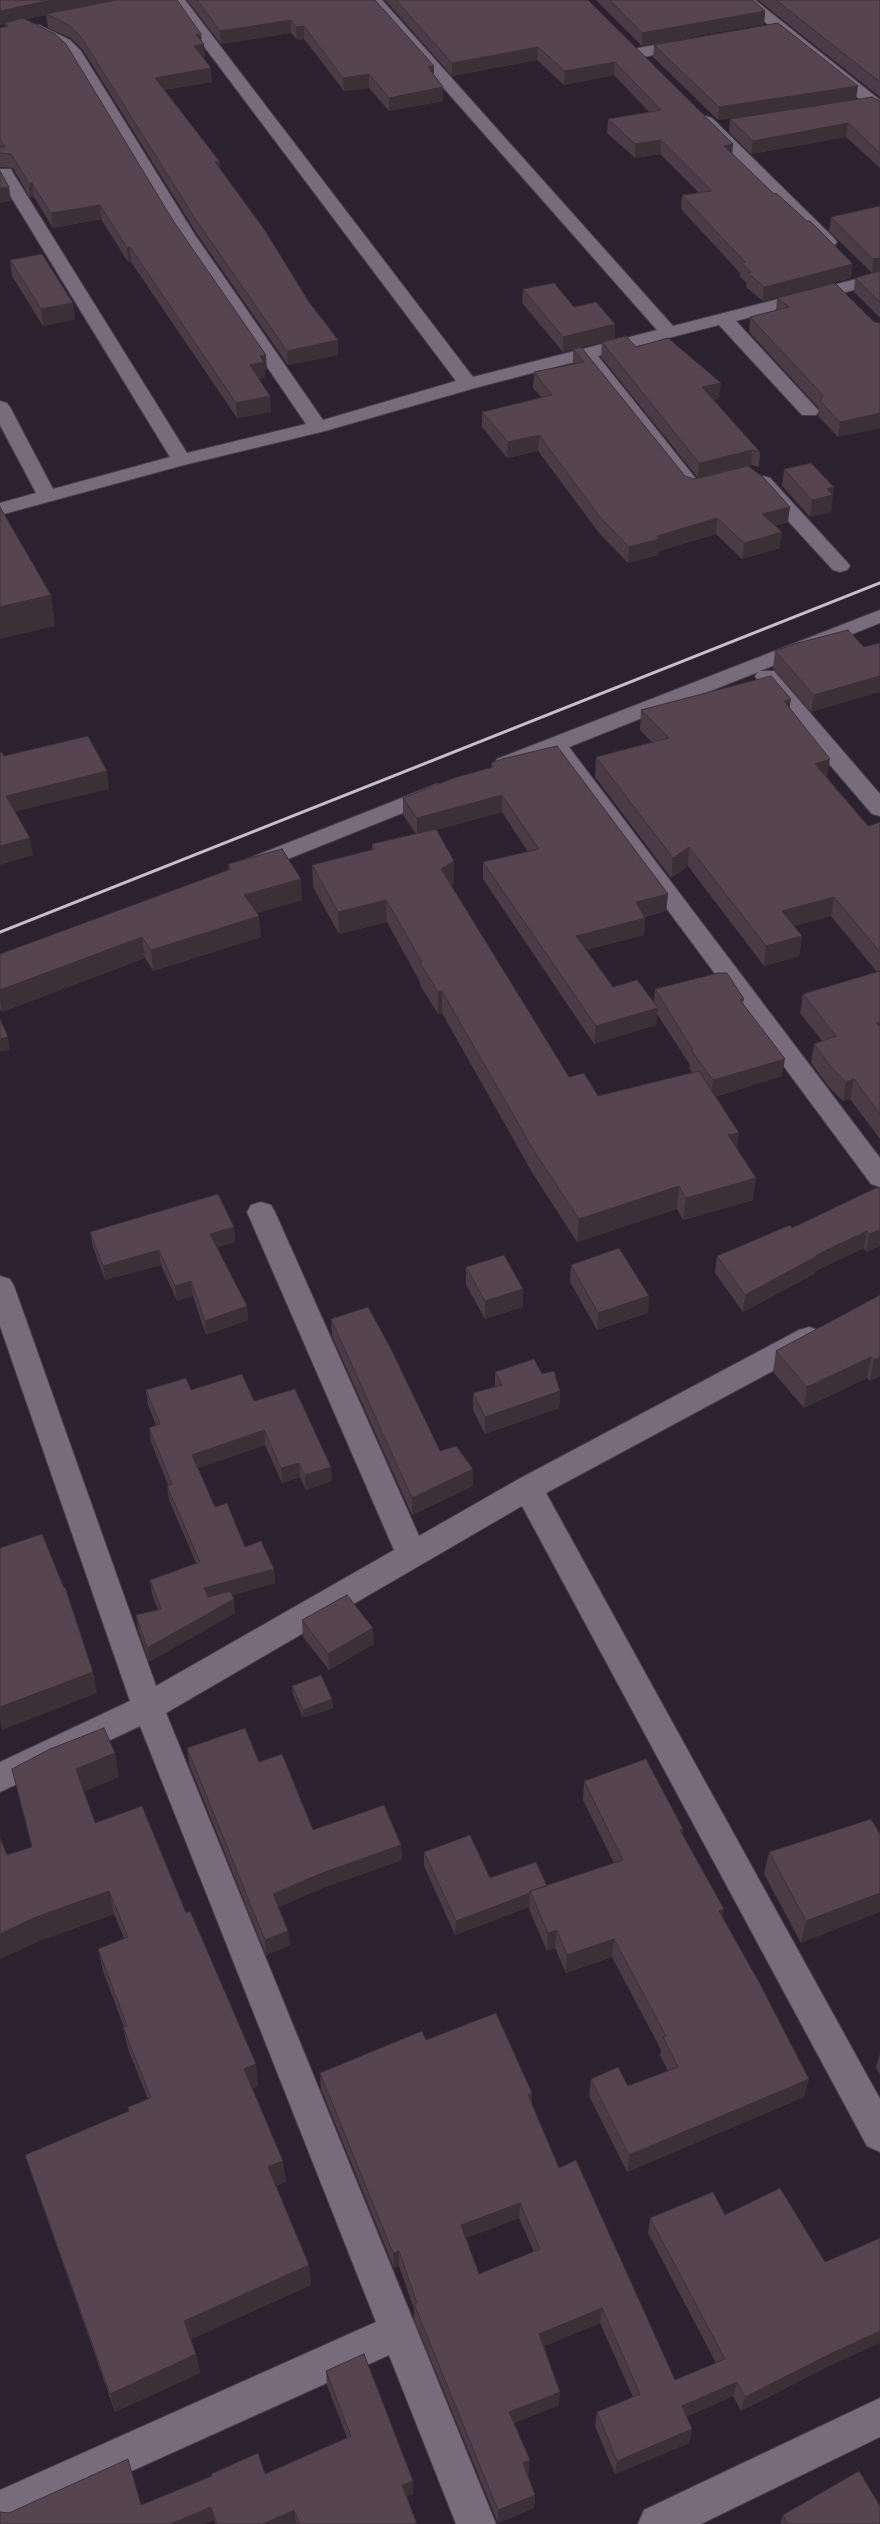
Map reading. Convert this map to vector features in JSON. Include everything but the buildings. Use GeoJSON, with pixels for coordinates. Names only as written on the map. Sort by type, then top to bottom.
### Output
{"type":"FeatureCollection","features":[{"type":"Feature","properties":{"kind":"street"},"geometry":{"type":"LineString","coordinates":[[177,0],[468,384]]}},
{"type":"Feature","properties":{"kind":"street"},"geometry":{"type":"LineString","coordinates":[[374,0],[670,333]]}},
{"type":"Feature","properties":{"kind":"street"},"geometry":{"type":"LineString","coordinates":[[746,0],[877,106]]}},
{"type":"Feature","properties":{"kind":"street"},"geometry":{"type":"LineString","coordinates":[[55,20],[23,27],[64,43],[75,54],[186,235],[318,427]]}},
{"type":"Feature","properties":{"kind":"street"},"geometry":{"type":"LineString","coordinates":[[760,31],[779,28]]}},
{"type":"Feature","properties":{"kind":"street"},"geometry":{"type":"LineString","coordinates":[[624,40],[651,67]]}},
{"type":"Feature","properties":{"kind":"street"},"geometry":{"type":"LineString","coordinates":[[638,53],[704,41]]}},
{"type":"Feature","properties":{"kind":"street"},"geometry":{"type":"LineString","coordinates":[[856,106],[877,106]]}},
{"type":"Feature","properties":{"kind":"street"},"geometry":{"type":"LineString","coordinates":[[692,108],[839,253]]}},
{"type":"Feature","properties":{"kind":"street"},"geometry":{"type":"LineString","coordinates":[[713,128],[732,125]]}},
{"type":"Feature","properties":{"kind":"street"},"geometry":{"type":"LineString","coordinates":[[5,173],[182,460]]}},
{"type":"Feature","properties":{"kind":"street"},"geometry":{"type":"LineString","coordinates":[[853,267],[873,280]]}},
{"type":"Feature","properties":{"kind":"street"},"geometry":{"type":"LineString","coordinates":[[0,509],[182,460],[318,427],[468,384],[873,280]]}},
{"type":"Feature","properties":{"kind":"street"},"geometry":{"type":"LineString","coordinates":[[839,290],[853,304]]}},
{"type":"Feature","properties":{"kind":"street"},"geometry":{"type":"LineString","coordinates":[[724,319],[810,411]]}},
{"type":"Feature","properties":{"kind":"street"},"geometry":{"type":"LineString","coordinates":[[586,354],[692,486],[752,473],[770,487],[840,566]]}},
{"type":"Feature","properties":{"kind":"street"},"geometry":{"type":"LineString","coordinates":[[0,407],[47,496]]}},
{"type":"Feature","properties":{"kind":"street"},"geometry":{"type":"LineString","coordinates":[[482,773],[880,616]]}},
{"type":"Feature","properties":{"kind":"street"},"geometry":{"type":"LineString","coordinates":[[756,664],[880,809]]}},
{"type":"Feature","properties":{"kind":"street"},"geometry":{"type":"LineString","coordinates":[[556,744],[880,1177]]}},
{"type":"Feature","properties":{"kind":"street"},"geometry":{"type":"LineString","coordinates":[[232,873],[454,784]]}},
{"type":"Feature","properties":{"kind":"street"},"geometry":{"type":"LineString","coordinates":[[261,1212],[411,1554]]}},
{"type":"Feature","properties":{"kind":"street"},"geometry":{"type":"LineString","coordinates":[[0,1286],[148,1707],[476,2524]]}},
{"type":"Feature","properties":{"kind":"street"},"geometry":{"type":"LineString","coordinates":[[0,1778],[148,1707],[528,1488],[836,1323]]}},
{"type":"Feature","properties":{"kind":"street"},"geometry":{"type":"LineString","coordinates":[[528,1488],[880,2134]]}},
{"type":"Feature","properties":{"kind":"street"},"geometry":{"type":"LineString","coordinates":[[0,2510],[399,2331]]}},
{"type":"Feature","properties":{"kind":"street"},"geometry":{"type":"LineString","coordinates":[[658,2524],[880,2417]]}},
{"type":"Feature","properties":{"kind":"railway"},"geometry":{"type":"LineString","coordinates":[[0,932],[880,583]]}}]}
